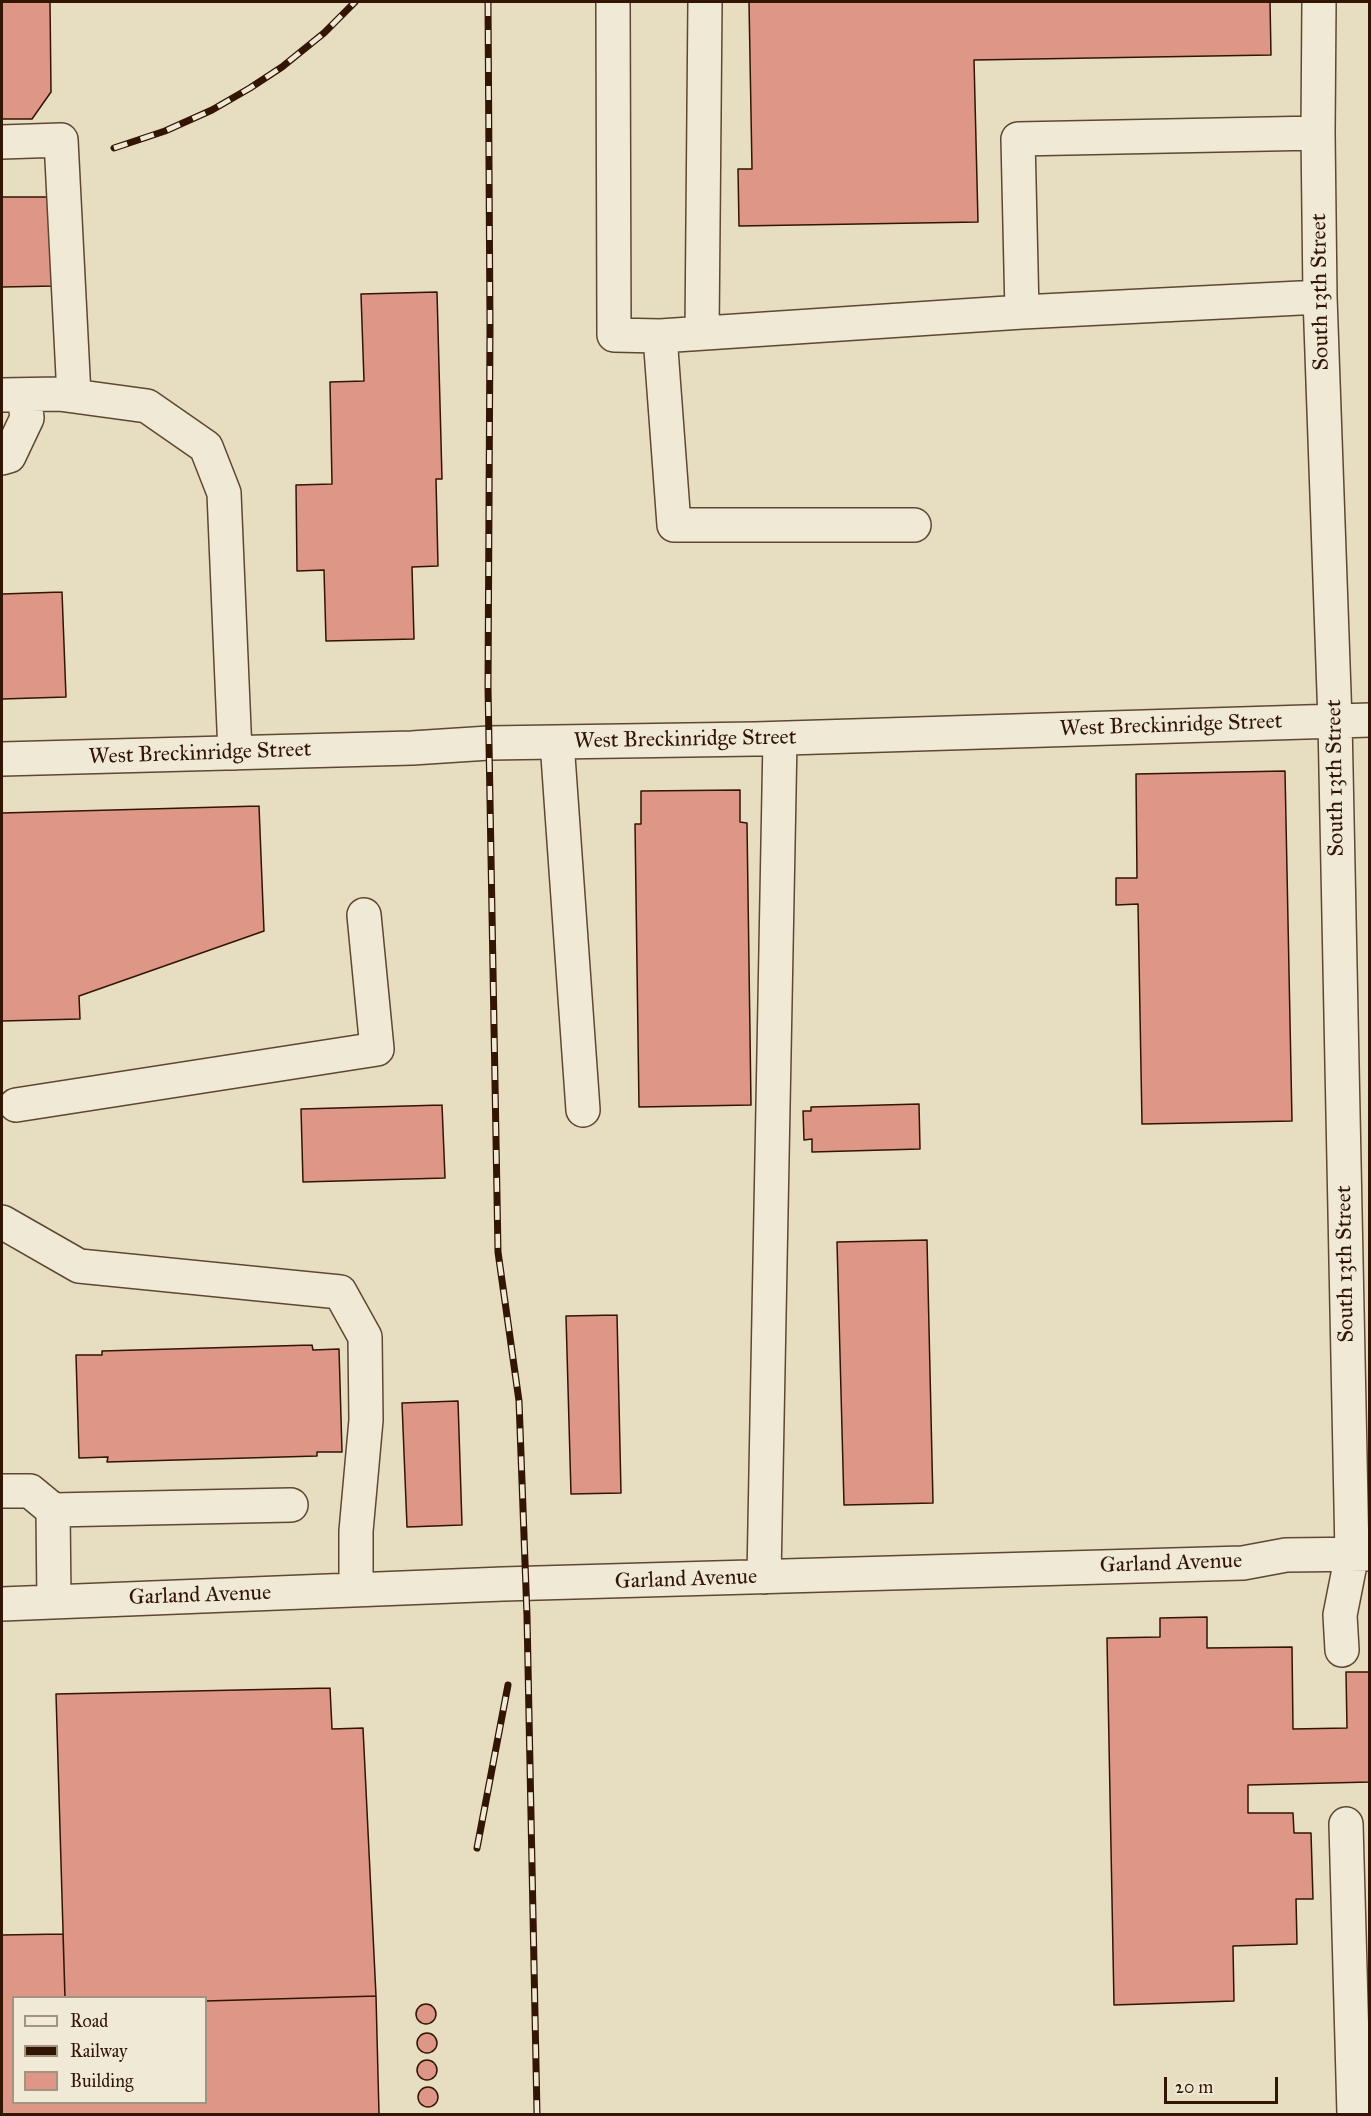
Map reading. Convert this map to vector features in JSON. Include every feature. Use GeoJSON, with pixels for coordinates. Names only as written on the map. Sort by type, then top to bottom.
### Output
{"type":"FeatureCollection","features":[{"type":"Feature","properties":{"kind":"street"},"geometry":{"type":"LineString","coordinates":[[613,2],[614,335],[660,336],[1022,312],[1320,297]]}},
{"type":"Feature","properties":{"kind":"street"},"geometry":{"type":"LineString","coordinates":[[702,332],[705,2]]}},
{"type":"Feature","properties":{"kind":"street","name":"South 13th Street"},"geometry":{"type":"LineString","coordinates":[[1319,2],[1320,297],[1361,1554],[1340,1616],[1342,1650]]}},
{"type":"Feature","properties":{"kind":"street"},"geometry":{"type":"LineString","coordinates":[[1022,312],[1018,139],[1318,133]]}},
{"type":"Feature","properties":{"kind":"street"},"geometry":{"type":"LineString","coordinates":[[2,142],[61,140],[74,396]]}},
{"type":"Feature","properties":{"kind":"street"},"geometry":{"type":"LineString","coordinates":[[660,336],[674,525],[914,525]]}},
{"type":"Feature","properties":{"kind":"street"},"geometry":{"type":"LineString","coordinates":[[13,395],[59,394],[147,405],[206,447],[224,493],[235,753]]}},
{"type":"Feature","properties":{"kind":"street"},"geometry":{"type":"LineString","coordinates":[[2,458],[9,456],[27,418],[13,395]]}},
{"type":"Feature","properties":{"kind":"street","name":"West Breckinridge Street"},"geometry":{"type":"LineString","coordinates":[[2,759],[557,742],[780,739],[1370,720]]}},
{"type":"Feature","properties":{"kind":"street"},"geometry":{"type":"LineString","coordinates":[[764,1577],[780,739]]}},
{"type":"Feature","properties":{"kind":"street"},"geometry":{"type":"LineString","coordinates":[[557,742],[583,1110]]}},
{"type":"Feature","properties":{"kind":"street"},"geometry":{"type":"LineString","coordinates":[[6,1107],[377,1049],[364,915]]}},
{"type":"Feature","properties":{"kind":"street"},"geometry":{"type":"LineString","coordinates":[[2,1221],[79,1266],[340,1292],[365,1337],[366,1420],[356,1531],[356,1590]]}},
{"type":"Feature","properties":{"kind":"street"},"geometry":{"type":"LineString","coordinates":[[2,1491],[30,1491],[53,1510],[291,1505]]}},
{"type":"Feature","properties":{"kind":"street"},"geometry":{"type":"LineString","coordinates":[[53,1510],[54,1602]]}},
{"type":"Feature","properties":{"kind":"street","name":"Garland Avenue"},"geometry":{"type":"LineString","coordinates":[[2,1604],[356,1590],[1243,1563],[1286,1555],[1361,1554]]}},
{"type":"Feature","properties":{"kind":"street"},"geometry":{"type":"LineString","coordinates":[[1346,1824],[1354,2115]]}},
{"type":"Feature","properties":{"kind":"building"},"geometry":{"type":"Polygon","coordinates":[[[2,2],[50,2],[51,92],[32,119],[2,119],[2,2]]]}},
{"type":"Feature","properties":{"kind":"building"},"geometry":{"type":"Polygon","coordinates":[[[749,2],[1270,2],[1271,55],[974,60],[978,222],[739,226],[738,169],[752,169],[749,2]]]}},
{"type":"Feature","properties":{"kind":"building"},"geometry":{"type":"Polygon","coordinates":[[[2,197],[54,197],[55,286],[2,287],[2,197]]]}},
{"type":"Feature","properties":{"kind":"building"},"geometry":{"type":"Polygon","coordinates":[[[437,292],[442,479],[436,479],[438,566],[412,567],[414,639],[326,641],[324,570],[297,571],[296,485],[332,484],[330,382],[364,381],[361,294],[437,292]]]}},
{"type":"Feature","properties":{"kind":"building"},"geometry":{"type":"Polygon","coordinates":[[[62,592],[66,697],[2,699],[2,594],[62,592]]]}},
{"type":"Feature","properties":{"kind":"building"},"geometry":{"type":"Polygon","coordinates":[[[1285,771],[1292,1121],[1142,1124],[1138,904],[1116,905],[1116,878],[1137,878],[1136,774],[1285,771]]]}},
{"type":"Feature","properties":{"kind":"building"},"geometry":{"type":"Polygon","coordinates":[[[740,790],[740,822],[747,823],[751,1105],[639,1107],[635,824],[641,824],[641,791],[740,790]]]}},
{"type":"Feature","properties":{"kind":"building"},"geometry":{"type":"Polygon","coordinates":[[[259,806],[264,931],[79,996],[80,1019],[2,1021],[2,813],[259,806]]]}},
{"type":"Feature","properties":{"kind":"building"},"geometry":{"type":"Polygon","coordinates":[[[919,1104],[920,1149],[812,1152],[812,1139],[804,1140],[803,1111],[811,1111],[811,1107],[919,1104]]]}},
{"type":"Feature","properties":{"kind":"building"},"geometry":{"type":"Polygon","coordinates":[[[442,1105],[445,1178],[303,1182],[301,1109],[442,1105]]]}},
{"type":"Feature","properties":{"kind":"building"},"geometry":{"type":"Polygon","coordinates":[[[927,1240],[933,1503],[844,1505],[837,1242],[927,1240]]]}},
{"type":"Feature","properties":{"kind":"building"},"geometry":{"type":"Polygon","coordinates":[[[617,1315],[621,1493],[571,1494],[566,1316],[617,1315]]]}},
{"type":"Feature","properties":{"kind":"building"},"geometry":{"type":"Polygon","coordinates":[[[312,1345],[313,1350],[339,1349],[342,1452],[317,1452],[317,1456],[107,1462],[108,1457],[79,1458],[76,1355],[102,1355],[102,1351],[312,1345]]]}},
{"type":"Feature","properties":{"kind":"building"},"geometry":{"type":"Polygon","coordinates":[[[458,1401],[462,1525],[407,1527],[402,1403],[458,1401]]]}},
{"type":"Feature","properties":{"kind":"building"},"geometry":{"type":"Polygon","coordinates":[[[1207,1617],[1207,1648],[1292,1647],[1293,1729],[1347,1728],[1346,1672],[1370,1672],[1370,1782],[1248,1785],[1248,1813],[1293,1813],[1294,1833],[1311,1833],[1313,1899],[1296,1899],[1297,1944],[1233,1946],[1234,2001],[1114,2005],[1107,1638],[1160,1637],[1160,1618],[1207,1617]]]}},
{"type":"Feature","properties":{"kind":"building"},"geometry":{"type":"Polygon","coordinates":[[[330,1688],[332,1729],[363,1728],[376,1996],[207,2001],[207,1996],[65,1996],[56,1694],[330,1688]]]}},
{"type":"Feature","properties":{"kind":"building"},"geometry":{"type":"Polygon","coordinates":[[[63,1934],[65,1996],[12,1996],[12,2104],[207,2104],[207,2001],[376,1996],[379,2114],[2,2114],[2,1935],[63,1934]]]}},
{"type":"Feature","properties":{"kind":"building"},"geometry":{"type":"Polygon","coordinates":[[[426,2004],[433,2007],[436,2014],[433,2021],[426,2024],[419,2021],[416,2014],[419,2007],[426,2004]]]}},
{"type":"Feature","properties":{"kind":"building"},"geometry":{"type":"Polygon","coordinates":[[[427,2033],[434,2036],[437,2043],[434,2050],[427,2053],[420,2050],[417,2043],[420,2036],[427,2033]]]}},
{"type":"Feature","properties":{"kind":"building"},"geometry":{"type":"Polygon","coordinates":[[[427,2060],[434,2063],[437,2070],[434,2077],[427,2080],[420,2077],[417,2070],[420,2063],[427,2060]]]}},
{"type":"Feature","properties":{"kind":"building"},"geometry":{"type":"Polygon","coordinates":[[[428,2087],[435,2090],[438,2097],[435,2104],[428,2107],[421,2104],[418,2097],[421,2090],[428,2087]]]}},
{"type":"Feature","properties":{"kind":"railway"},"geometry":{"type":"LineString","coordinates":[[114,148],[165,131],[212,110],[250,88],[282,67],[324,33],[355,2]]}},
{"type":"Feature","properties":{"kind":"railway"},"geometry":{"type":"LineString","coordinates":[[488,2],[490,327],[488,687],[498,1252],[519,1401],[527,1616],[537,2114]]}},
{"type":"Feature","properties":{"kind":"railway"},"geometry":{"type":"LineString","coordinates":[[477,1848],[508,1685]]}}]}
